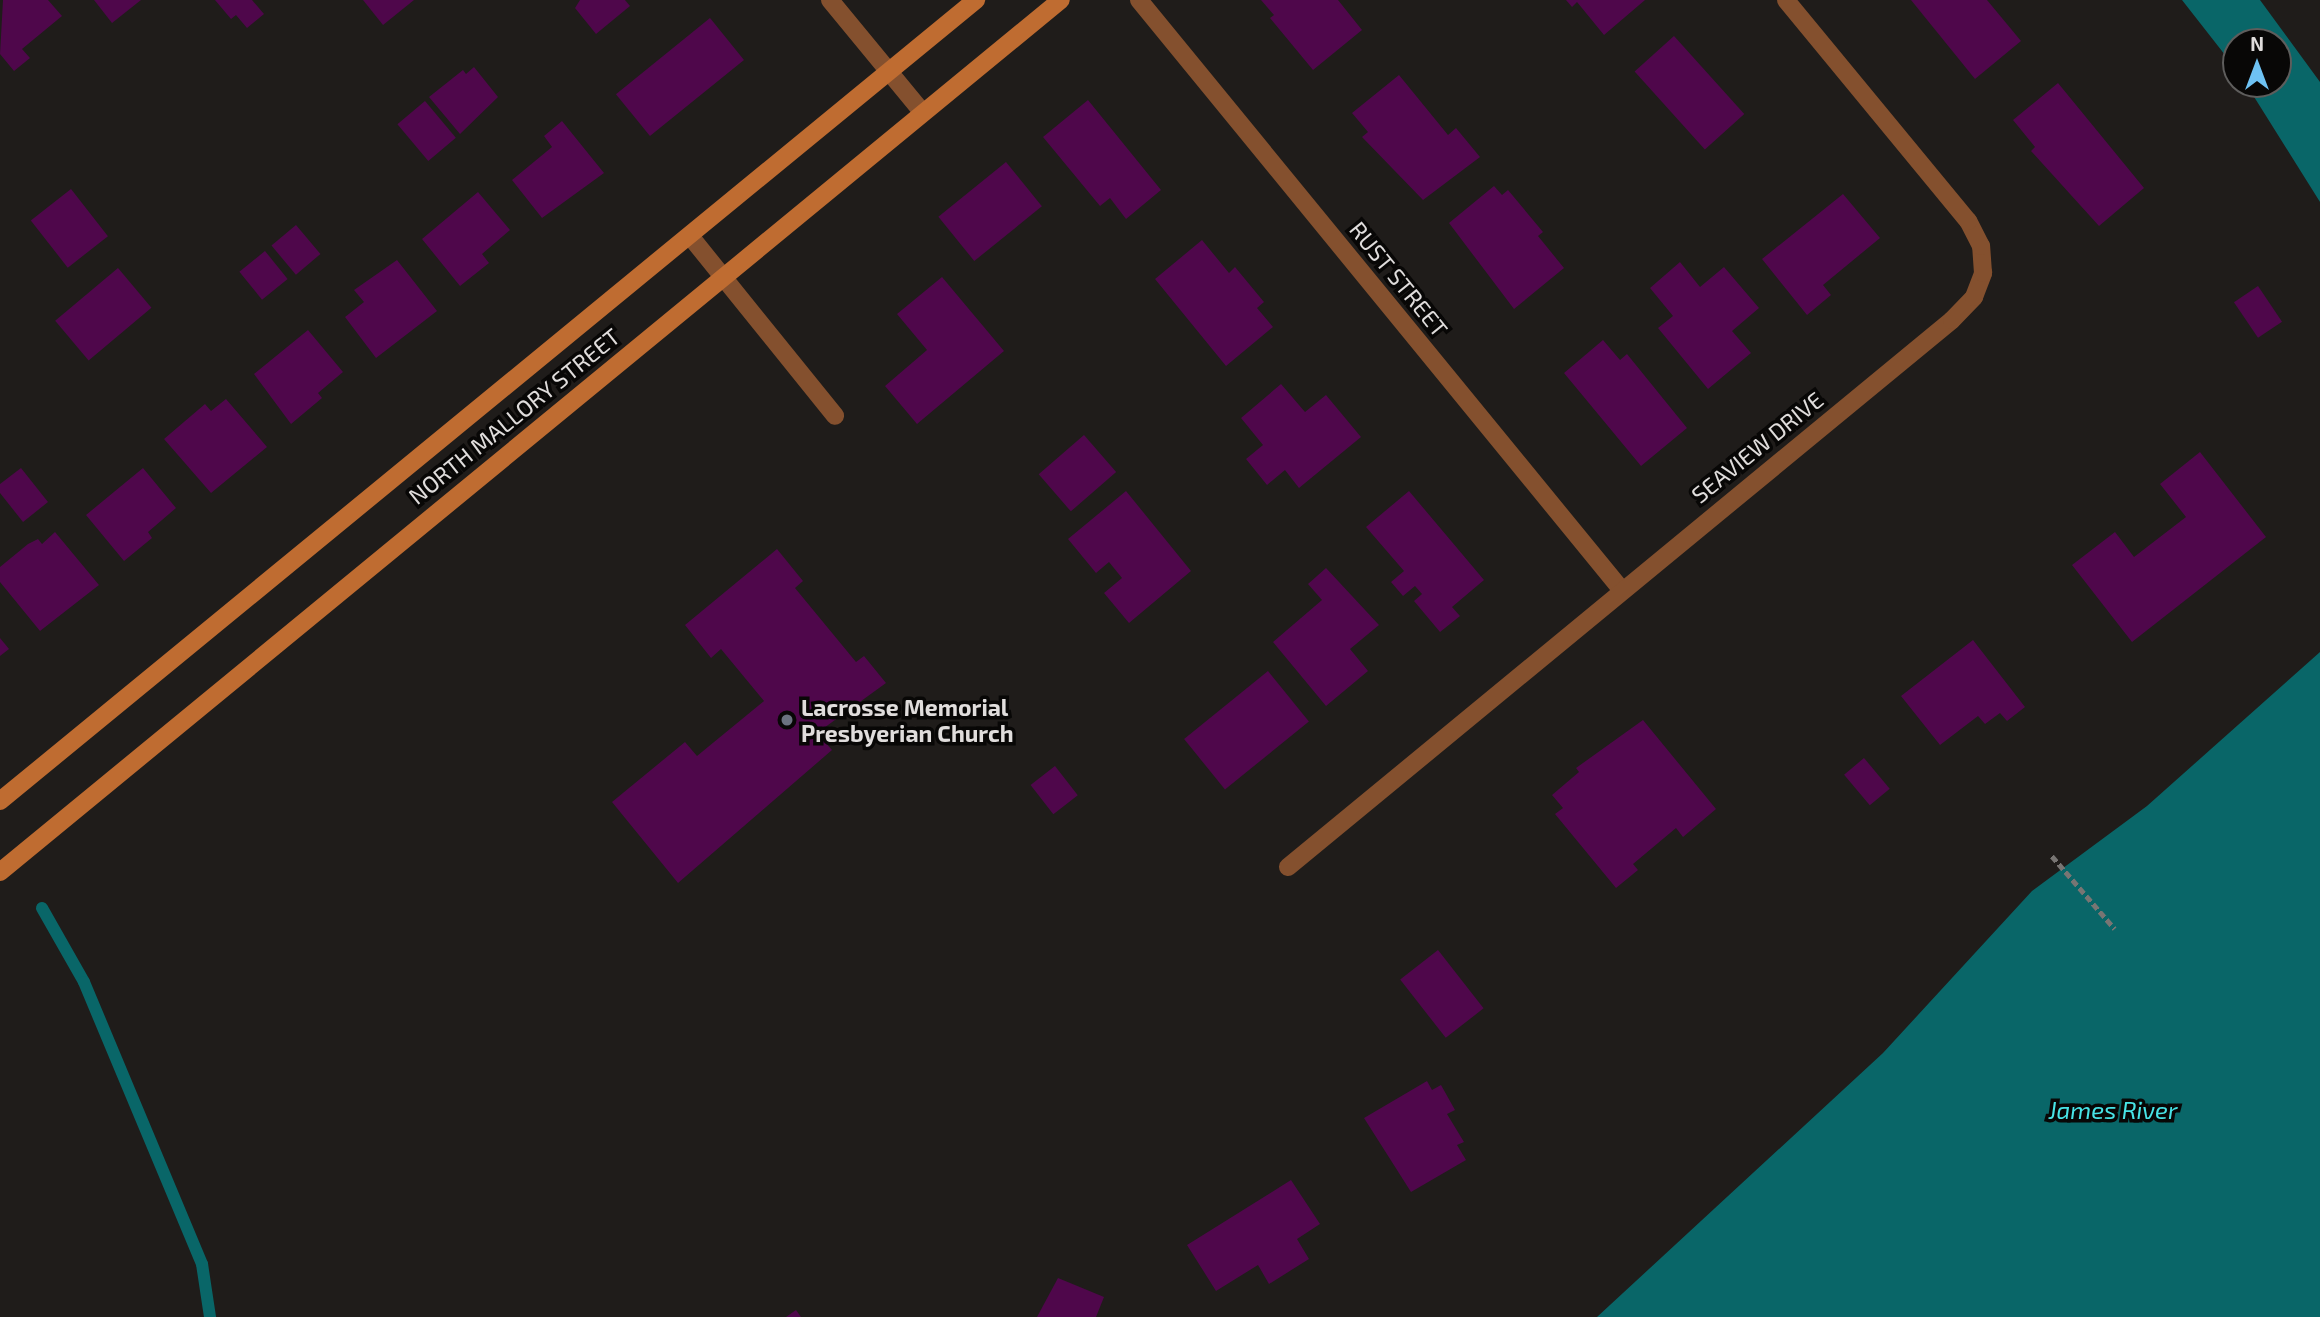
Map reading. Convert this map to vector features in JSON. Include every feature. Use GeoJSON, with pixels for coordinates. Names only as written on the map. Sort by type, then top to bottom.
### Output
{"type":"FeatureCollection","features":[{"type":"Feature","properties":{"kind":"main road","name":"NORTH MALLORY STREET"},"geometry":{"type":"LineString","coordinates":[[0,801],[976,0]]}},
{"type":"Feature","properties":{"kind":"main road","name":"NORTH MALLORY STREET"},"geometry":{"type":"LineString","coordinates":[[0,872],[1061,0]]}},
{"type":"Feature","properties":{"kind":"street"},"geometry":{"type":"LineString","coordinates":[[830,0],[923,113]]}},
{"type":"Feature","properties":{"kind":"street","name":"RUST STREET"},"geometry":{"type":"LineString","coordinates":[[1139,0],[1621,589]]}},
{"type":"Feature","properties":{"kind":"street","name":"SEAVIEW DRIVE"},"geometry":{"type":"LineString","coordinates":[[1288,867],[1621,589],[1952,320],[1974,297],[1983,273],[1980,246],[1968,221],[1786,0]]}},
{"type":"Feature","properties":{"kind":"street"},"geometry":{"type":"LineString","coordinates":[[690,236],[835,416]]}},
{"type":"Feature","properties":{"kind":"path"},"geometry":{"type":"LineString","coordinates":[[2052,856],[2115,929]]}},
{"type":"Feature","properties":{"kind":"water"},"geometry":{"type":"Polygon","coordinates":[[[2182,0],[2260,0],[2280,28],[2222,28],[2222,51],[2182,0]]]}},
{"type":"Feature","properties":{"kind":"water"},"geometry":{"type":"Polygon","coordinates":[[[2292,44],[2320,82],[2320,202],[2255,98],[2292,98],[2292,44]]]}},
{"type":"Feature","properties":{"kind":"water","name":"James River"},"geometry":{"type":"Polygon","coordinates":[[[2320,652],[2320,1317],[1597,1317],[1883,1053],[2032,891],[2147,806],[2320,652]]]}},
{"type":"Feature","properties":{"kind":"building"},"geometry":{"type":"Polygon","coordinates":[[[3,0],[48,0],[62,16],[22,49],[30,58],[14,71],[0,54],[3,0]]]}},
{"type":"Feature","properties":{"kind":"building"},"geometry":{"type":"Polygon","coordinates":[[[94,0],[141,0],[112,23],[94,0]]]}},
{"type":"Feature","properties":{"kind":"building"},"geometry":{"type":"Polygon","coordinates":[[[215,0],[252,0],[264,14],[247,28],[236,15],[231,19],[215,0]]]}},
{"type":"Feature","properties":{"kind":"building"},"geometry":{"type":"Polygon","coordinates":[[[363,0],[414,0],[383,25],[363,0]]]}},
{"type":"Feature","properties":{"kind":"building"},"geometry":{"type":"Polygon","coordinates":[[[580,0],[625,0],[630,6],[596,34],[575,8],[580,0]]]}},
{"type":"Feature","properties":{"kind":"building"},"geometry":{"type":"Polygon","coordinates":[[[1261,0],[1338,0],[1362,30],[1313,70],[1270,18],[1274,15],[1261,0]]]}},
{"type":"Feature","properties":{"kind":"building"},"geometry":{"type":"Polygon","coordinates":[[[1566,0],[1645,0],[1604,35],[1577,2],[1572,7],[1566,0]]]}},
{"type":"Feature","properties":{"kind":"building"},"geometry":{"type":"Polygon","coordinates":[[[1911,0],[1987,0],[2021,41],[1975,79],[1911,0]]]}},
{"type":"Feature","properties":{"kind":"building"},"geometry":{"type":"Polygon","coordinates":[[[710,18],[744,60],[650,136],[616,94],[710,18]]]}},
{"type":"Feature","properties":{"kind":"building"},"geometry":{"type":"Polygon","coordinates":[[[1674,36],[1744,114],[1705,149],[1635,71],[1674,36]]]}},
{"type":"Feature","properties":{"kind":"building"},"geometry":{"type":"Polygon","coordinates":[[[474,67],[498,97],[460,134],[429,97],[463,70],[466,74],[474,67]]]}},
{"type":"Feature","properties":{"kind":"building"},"geometry":{"type":"Polygon","coordinates":[[[1399,75],[1448,135],[1456,128],[1480,157],[1423,200],[1362,137],[1368,132],[1352,113],[1399,75]]]}},
{"type":"Feature","properties":{"kind":"building"},"geometry":{"type":"Polygon","coordinates":[[[2058,83],[2144,188],[2099,226],[2031,151],[2035,147],[2013,120],[2058,83]]]}},
{"type":"Feature","properties":{"kind":"building"},"geometry":{"type":"Polygon","coordinates":[[[1088,100],[1161,190],[1126,219],[1110,198],[1100,206],[1043,137],[1088,100]]]}},
{"type":"Feature","properties":{"kind":"building"},"geometry":{"type":"Polygon","coordinates":[[[425,101],[456,138],[428,161],[397,124],[425,101]]]}},
{"type":"Feature","properties":{"kind":"building"},"geometry":{"type":"Polygon","coordinates":[[[562,121],[604,173],[542,218],[512,180],[552,147],[544,136],[562,121]]]}},
{"type":"Feature","properties":{"kind":"building"},"geometry":{"type":"Polygon","coordinates":[[[1006,162],[1042,206],[974,261],[938,217],[1006,162]]]}},
{"type":"Feature","properties":{"kind":"building"},"geometry":{"type":"Polygon","coordinates":[[[1494,186],[1502,195],[1508,190],[1543,232],[1538,236],[1564,268],[1514,309],[1449,223],[1494,186]]]}},
{"type":"Feature","properties":{"kind":"building"},"geometry":{"type":"Polygon","coordinates":[[[71,189],[108,236],[68,268],[31,220],[71,189]]]}},
{"type":"Feature","properties":{"kind":"building"},"geometry":{"type":"Polygon","coordinates":[[[478,192],[510,230],[482,254],[489,263],[460,286],[422,239],[478,192]]]}},
{"type":"Feature","properties":{"kind":"building"},"geometry":{"type":"Polygon","coordinates":[[[1843,194],[1880,238],[1823,285],[1831,295],[1807,315],[1762,259],[1843,194]]]}},
{"type":"Feature","properties":{"kind":"building"},"geometry":{"type":"Polygon","coordinates":[[[296,225],[320,254],[296,275],[271,246],[296,225]]]}},
{"type":"Feature","properties":{"kind":"building"},"geometry":{"type":"Polygon","coordinates":[[[1202,240],[1229,273],[1235,267],[1264,302],[1257,308],[1273,327],[1226,366],[1155,279],[1202,240]]]}},
{"type":"Feature","properties":{"kind":"building"},"geometry":{"type":"Polygon","coordinates":[[[265,251],[288,279],[262,300],[239,272],[265,251]]]}},
{"type":"Feature","properties":{"kind":"building"},"geometry":{"type":"Polygon","coordinates":[[[397,260],[437,311],[376,358],[345,317],[364,302],[354,290],[397,260]]]}},
{"type":"Feature","properties":{"kind":"building"},"geometry":{"type":"Polygon","coordinates":[[[1680,262],[1700,287],[1724,267],[1759,308],[1732,331],[1751,353],[1708,389],[1658,328],[1673,316],[1650,288],[1680,262]]]}},
{"type":"Feature","properties":{"kind":"building"},"geometry":{"type":"Polygon","coordinates":[[[118,268],[151,308],[89,361],[55,321],[118,268]]]}},
{"type":"Feature","properties":{"kind":"building"},"geometry":{"type":"Polygon","coordinates":[[[942,277],[1004,351],[917,424],[885,386],[927,350],[897,314],[942,277]]]}},
{"type":"Feature","properties":{"kind":"building"},"geometry":{"type":"Polygon","coordinates":[[[2258,286],[2282,322],[2258,338],[2234,302],[2258,286]]]}},
{"type":"Feature","properties":{"kind":"building"},"geometry":{"type":"Polygon","coordinates":[[[308,330],[343,372],[318,393],[322,398],[291,424],[254,374],[308,330]]]}},
{"type":"Feature","properties":{"kind":"building"},"geometry":{"type":"Polygon","coordinates":[[[1603,340],[1620,360],[1627,354],[1687,428],[1641,466],[1564,373],[1603,340]]]}},
{"type":"Feature","properties":{"kind":"building"},"geometry":{"type":"Polygon","coordinates":[[[1281,384],[1305,412],[1326,395],[1361,437],[1299,488],[1285,470],[1267,485],[1246,459],[1263,445],[1241,418],[1281,384]]]}},
{"type":"Feature","properties":{"kind":"building"},"geometry":{"type":"Polygon","coordinates":[[[226,399],[267,447],[211,493],[164,439],[205,404],[211,411],[226,399]]]}},
{"type":"Feature","properties":{"kind":"building"},"geometry":{"type":"Polygon","coordinates":[[[1084,435],[1116,472],[1071,511],[1039,474],[1084,435]]]}},
{"type":"Feature","properties":{"kind":"building"},"geometry":{"type":"Polygon","coordinates":[[[2200,452],[2266,537],[2132,642],[2072,565],[2115,532],[2134,557],[2186,517],[2160,484],[2200,452]]]}},
{"type":"Feature","properties":{"kind":"building"},"geometry":{"type":"Polygon","coordinates":[[[21,468],[48,502],[23,522],[0,493],[0,484],[21,468]]]}},
{"type":"Feature","properties":{"kind":"building"},"geometry":{"type":"Polygon","coordinates":[[[143,468],[176,508],[148,532],[152,538],[124,561],[86,515],[143,468]]]}},
{"type":"Feature","properties":{"kind":"building"},"geometry":{"type":"Polygon","coordinates":[[[1126,491],[1191,571],[1129,623],[1104,593],[1122,578],[1109,562],[1096,573],[1068,539],[1126,491]]]}},
{"type":"Feature","properties":{"kind":"building"},"geometry":{"type":"Polygon","coordinates":[[[1409,491],[1484,580],[1452,607],[1460,616],[1440,632],[1414,601],[1422,594],[1415,586],[1403,596],[1391,582],[1404,571],[1366,527],[1409,491]]]}},
{"type":"Feature","properties":{"kind":"building"},"geometry":{"type":"Polygon","coordinates":[[[55,532],[99,585],[40,631],[0,582],[0,567],[28,544],[38,539],[42,544],[55,532]]]}},
{"type":"Feature","properties":{"kind":"building","name":"Lacrosse Memorial Presbyerian Church"},"geometry":{"type":"Polygon","coordinates":[[[777,549],[803,581],[795,588],[856,662],[864,656],[886,683],[817,733],[832,750],[678,883],[612,802],[685,742],[697,756],[764,701],[721,649],[711,658],[685,625],[777,549]]]}},
{"type":"Feature","properties":{"kind":"building"},"geometry":{"type":"Polygon","coordinates":[[[1326,568],[1379,625],[1350,649],[1368,671],[1326,706],[1273,642],[1322,600],[1308,584],[1326,568]]]}},
{"type":"Feature","properties":{"kind":"building"},"geometry":{"type":"Polygon","coordinates":[[[0,638],[9,649],[0,656],[0,638]]]}},
{"type":"Feature","properties":{"kind":"building"},"geometry":{"type":"Polygon","coordinates":[[[1973,640],[2025,707],[2007,721],[2000,713],[1985,724],[1978,716],[1940,745],[1901,696],[1973,640]]]}},
{"type":"Feature","properties":{"kind":"building"},"geometry":{"type":"Polygon","coordinates":[[[1268,671],[1309,722],[1225,789],[1184,739],[1268,671]]]}},
{"type":"Feature","properties":{"kind":"building"},"geometry":{"type":"Polygon","coordinates":[[[1643,720],[1716,809],[1683,837],[1676,828],[1633,864],[1638,870],[1616,888],[1555,814],[1563,808],[1552,795],[1579,772],[1576,768],[1643,720]]]}},
{"type":"Feature","properties":{"kind":"building"},"geometry":{"type":"Polygon","coordinates":[[[1864,758],[1890,789],[1870,805],[1844,775],[1864,758]]]}},
{"type":"Feature","properties":{"kind":"building"},"geometry":{"type":"Polygon","coordinates":[[[1055,766],[1078,795],[1053,814],[1031,785],[1055,766]]]}},
{"type":"Feature","properties":{"kind":"building"},"geometry":{"type":"Polygon","coordinates":[[[1438,950],[1484,1008],[1446,1038],[1400,980],[1438,950]]]}},
{"type":"Feature","properties":{"kind":"building"},"geometry":{"type":"Polygon","coordinates":[[[1427,1081],[1432,1090],[1441,1085],[1455,1110],[1447,1114],[1464,1142],[1457,1145],[1466,1160],[1411,1192],[1364,1118],[1427,1081]]]}},
{"type":"Feature","properties":{"kind":"building"},"geometry":{"type":"Polygon","coordinates":[[[1291,1180],[1320,1224],[1297,1239],[1309,1259],[1269,1284],[1258,1265],[1216,1291],[1187,1245],[1291,1180]]]}},
{"type":"Feature","properties":{"kind":"building"},"geometry":{"type":"Polygon","coordinates":[[[1058,1278],[1104,1297],[1096,1317],[1037,1317],[1058,1278]]]}},
{"type":"Feature","properties":{"kind":"building"},"geometry":{"type":"Polygon","coordinates":[[[796,1310],[801,1317],[786,1317],[796,1310]]]}},
{"type":"Feature","properties":{"kind":"waterway"},"geometry":{"type":"LineString","coordinates":[[42,908],[84,982],[202,1264],[210,1317]]}},
{"type":"Feature","properties":{"kind":"place","name":"Lacrosse Memorial Presbyerian Church"},"geometry":{"type":"Point","coordinates":[787,720]}}]}
